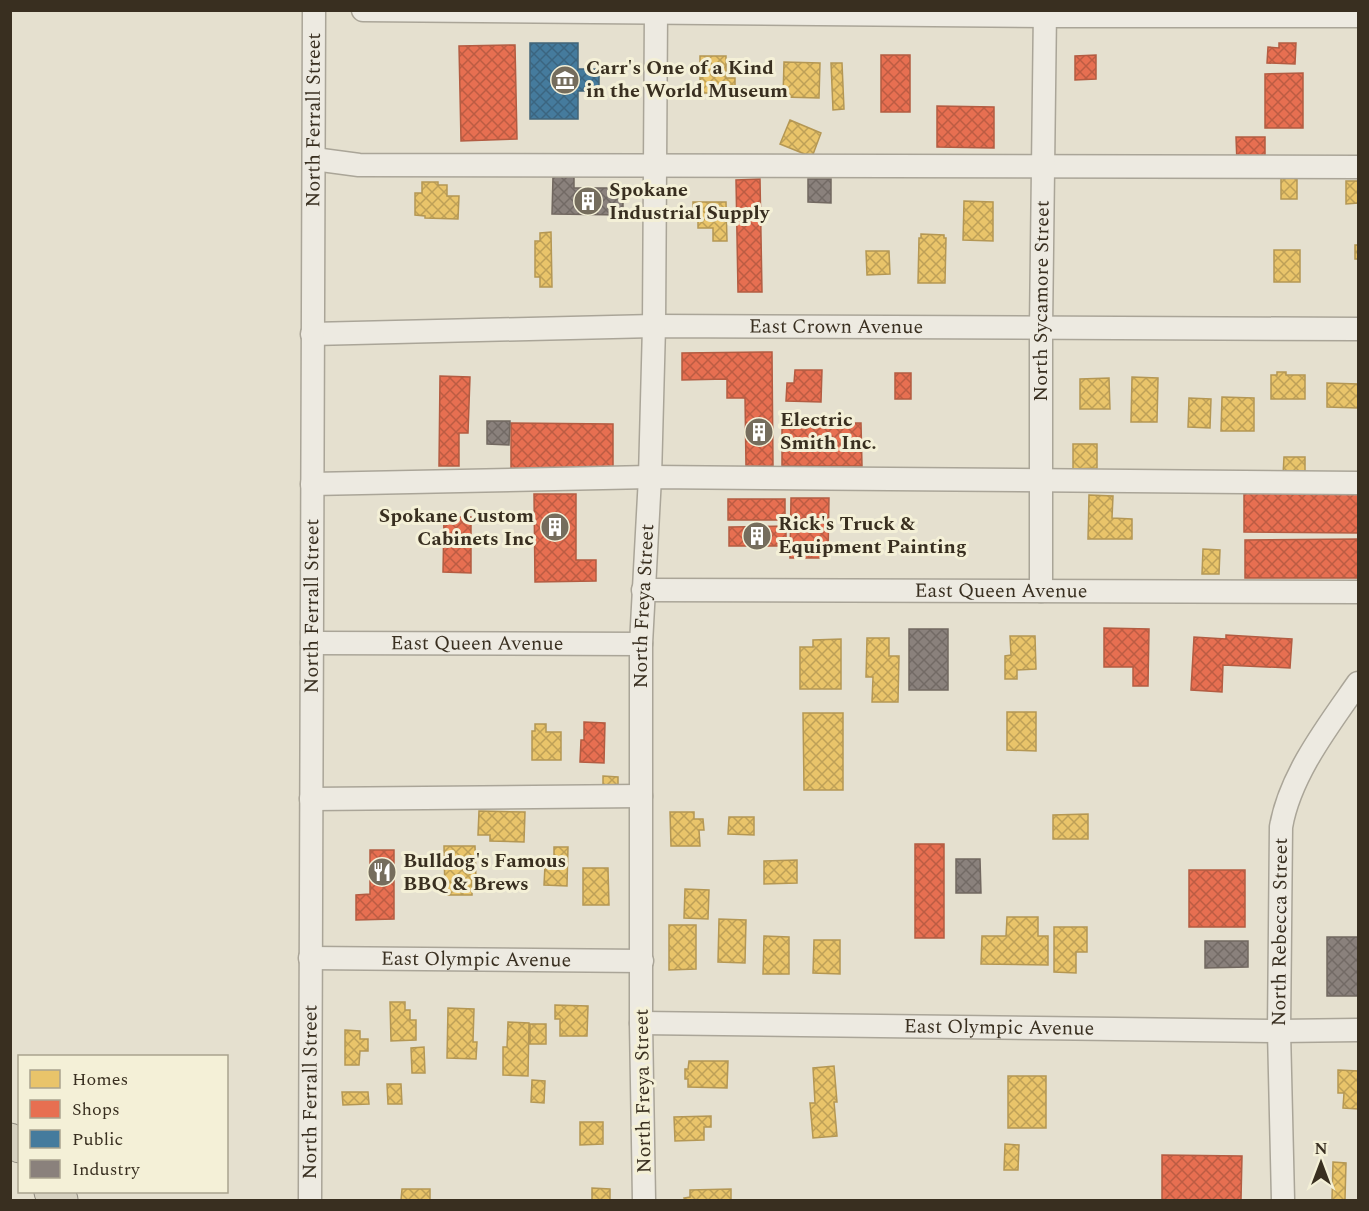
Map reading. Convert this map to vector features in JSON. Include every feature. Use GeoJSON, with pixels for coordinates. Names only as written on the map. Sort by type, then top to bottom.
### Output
{"type":"FeatureCollection","features":[{"type":"Feature","properties":{"kind":"street","name":"North Ferrall Street"},"geometry":{"type":"LineString","coordinates":[[310,1200],[314,10]]}},
{"type":"Feature","properties":{"kind":"street"},"geometry":{"type":"LineString","coordinates":[[363,10],[1359,16]]}},
{"type":"Feature","properties":{"kind":"street","name":"North Freya Street"},"geometry":{"type":"LineString","coordinates":[[644,1200],[641,1023],[641,644],[650,477],[654,326],[656,12]]}},
{"type":"Feature","properties":{"kind":"street","name":"North Sycamore Street"},"geometry":{"type":"LineString","coordinates":[[1041,591],[1041,328],[1045,13]]}},
{"type":"Feature","properties":{"kind":"street"},"geometry":{"type":"LineString","coordinates":[[314,159],[359,165],[1359,167]]}},
{"type":"Feature","properties":{"kind":"street","name":"East Crown Avenue"},"geometry":{"type":"LineString","coordinates":[[312,334],[654,326],[1359,329]]}},
{"type":"Feature","properties":{"kind":"street"},"geometry":{"type":"LineString","coordinates":[[312,484],[650,477],[1359,483]]}},
{"type":"Feature","properties":{"kind":"street","name":"East Queen Avenue"},"geometry":{"type":"LineString","coordinates":[[644,590],[1359,592]]}},
{"type":"Feature","properties":{"kind":"street","name":"East Queen Avenue"},"geometry":{"type":"LineString","coordinates":[[312,643],[641,644]]}},
{"type":"Feature","properties":{"kind":"street","name":"North Rebecca Street"},"geometry":{"type":"LineString","coordinates":[[1283,1200],[1279,1031],[1281,827],[1284,809],[1293,784],[1335,715],[1359,683]]}},
{"type":"Feature","properties":{"kind":"street"},"geometry":{"type":"LineString","coordinates":[[311,799],[641,796]]}},
{"type":"Feature","properties":{"kind":"street","name":"East Olympic Avenue"},"geometry":{"type":"LineString","coordinates":[[310,958],[642,961]]}},
{"type":"Feature","properties":{"kind":"street","name":"East Olympic Avenue"},"geometry":{"type":"LineString","coordinates":[[641,1023],[1359,1030]]}},
{"type":"Feature","properties":{"kind":"building: Homes"},"geometry":{"type":"Polygon","coordinates":[[[700,56],[726,56],[726,78],[735,78],[735,98],[726,98],[726,93],[700,93],[700,56]]]}},
{"type":"Feature","properties":{"kind":"building: Homes"},"geometry":{"type":"Polygon","coordinates":[[[784,62],[820,63],[819,98],[783,97],[784,62]]]}},
{"type":"Feature","properties":{"kind":"building: Homes"},"geometry":{"type":"Polygon","coordinates":[[[831,63],[842,63],[844,109],[833,110],[831,63]]]}},
{"type":"Feature","properties":{"kind":"building: Homes"},"geometry":{"type":"Polygon","coordinates":[[[790,120],[821,133],[812,157],[780,144],[790,120]]]}},
{"type":"Feature","properties":{"kind":"building: Homes"},"geometry":{"type":"Polygon","coordinates":[[[1281,178],[1297,178],[1297,199],[1281,199],[1281,178]]]}},
{"type":"Feature","properties":{"kind":"building: Homes"},"geometry":{"type":"Polygon","coordinates":[[[1346,181],[1358,181],[1358,203],[1346,204],[1346,181]]]}},
{"type":"Feature","properties":{"kind":"building: Homes"},"geometry":{"type":"Polygon","coordinates":[[[422,182],[438,182],[438,185],[447,185],[447,196],[459,196],[458,219],[425,218],[425,216],[415,215],[415,193],[422,193],[422,182]]]}},
{"type":"Feature","properties":{"kind":"building: Homes"},"geometry":{"type":"Polygon","coordinates":[[[964,201],[993,202],[993,241],[963,240],[964,201]]]}},
{"type":"Feature","properties":{"kind":"building: Homes"},"geometry":{"type":"Polygon","coordinates":[[[693,202],[726,202],[727,241],[713,241],[713,228],[698,228],[698,221],[693,221],[693,202]]]}},
{"type":"Feature","properties":{"kind":"building: Homes"},"geometry":{"type":"Polygon","coordinates":[[[551,232],[552,287],[540,287],[540,277],[535,277],[535,241],[540,241],[540,233],[551,232]]]}},
{"type":"Feature","properties":{"kind":"building: Homes"},"geometry":{"type":"Polygon","coordinates":[[[921,234],[944,235],[946,238],[945,283],[918,283],[921,234]]]}},
{"type":"Feature","properties":{"kind":"building: Homes"},"geometry":{"type":"Polygon","coordinates":[[[1355,245],[1358,245],[1358,259],[1355,259],[1355,245]]]}},
{"type":"Feature","properties":{"kind":"building: Homes"},"geometry":{"type":"Polygon","coordinates":[[[1274,250],[1300,250],[1300,282],[1274,282],[1274,250]]]}},
{"type":"Feature","properties":{"kind":"building: Homes"},"geometry":{"type":"Polygon","coordinates":[[[866,251],[889,251],[890,274],[867,275],[866,251]]]}},
{"type":"Feature","properties":{"kind":"building: Homes"},"geometry":{"type":"Polygon","coordinates":[[[1277,372],[1286,372],[1286,375],[1305,375],[1305,399],[1271,399],[1271,375],[1277,375],[1277,372]]]}},
{"type":"Feature","properties":{"kind":"building: Homes"},"geometry":{"type":"Polygon","coordinates":[[[1132,377],[1158,378],[1157,422],[1131,422],[1132,377]]]}},
{"type":"Feature","properties":{"kind":"building: Homes"},"geometry":{"type":"Polygon","coordinates":[[[1109,378],[1110,409],[1080,409],[1080,379],[1109,378]]]}},
{"type":"Feature","properties":{"kind":"building: Homes"},"geometry":{"type":"Polygon","coordinates":[[[1327,383],[1358,384],[1358,408],[1327,407],[1327,383]]]}},
{"type":"Feature","properties":{"kind":"building: Homes"},"geometry":{"type":"Polygon","coordinates":[[[1222,397],[1254,398],[1254,431],[1221,431],[1222,397]]]}},
{"type":"Feature","properties":{"kind":"building: Homes"},"geometry":{"type":"Polygon","coordinates":[[[1189,398],[1211,399],[1210,428],[1188,427],[1189,398]]]}},
{"type":"Feature","properties":{"kind":"building: Homes"},"geometry":{"type":"Polygon","coordinates":[[[1073,444],[1097,444],[1097,468],[1073,469],[1073,444]]]}},
{"type":"Feature","properties":{"kind":"building: Homes"},"geometry":{"type":"Polygon","coordinates":[[[1284,457],[1305,457],[1305,475],[1283,475],[1284,457]]]}},
{"type":"Feature","properties":{"kind":"building: Homes"},"geometry":{"type":"Polygon","coordinates":[[[1089,495],[1113,496],[1112,518],[1132,519],[1132,539],[1088,539],[1089,495]]]}},
{"type":"Feature","properties":{"kind":"building: Homes"},"geometry":{"type":"Polygon","coordinates":[[[1203,549],[1220,550],[1219,574],[1202,574],[1203,549]]]}},
{"type":"Feature","properties":{"kind":"building: Homes"},"geometry":{"type":"Polygon","coordinates":[[[1010,636],[1035,636],[1036,669],[1017,670],[1017,679],[1005,679],[1005,656],[1011,655],[1010,636]]]}},
{"type":"Feature","properties":{"kind":"building: Homes"},"geometry":{"type":"Polygon","coordinates":[[[867,638],[889,638],[889,656],[899,656],[898,702],[872,702],[873,677],[866,677],[867,638]]]}},
{"type":"Feature","properties":{"kind":"building: Homes"},"geometry":{"type":"Polygon","coordinates":[[[841,639],[841,689],[800,689],[800,647],[813,647],[813,640],[841,639]]]}},
{"type":"Feature","properties":{"kind":"building: Homes"},"geometry":{"type":"Polygon","coordinates":[[[1007,712],[1036,712],[1036,751],[1007,750],[1007,712]]]}},
{"type":"Feature","properties":{"kind":"building: Homes"},"geometry":{"type":"Polygon","coordinates":[[[803,713],[843,713],[843,790],[804,790],[803,713]]]}},
{"type":"Feature","properties":{"kind":"building: Homes"},"geometry":{"type":"Polygon","coordinates":[[[535,724],[546,724],[546,732],[561,732],[561,760],[532,760],[532,731],[535,731],[535,724]]]}},
{"type":"Feature","properties":{"kind":"building: Homes"},"geometry":{"type":"Polygon","coordinates":[[[603,776],[618,777],[618,786],[603,786],[603,776]]]}},
{"type":"Feature","properties":{"kind":"building: Homes"},"geometry":{"type":"Polygon","coordinates":[[[479,811],[525,812],[524,842],[490,841],[490,835],[478,835],[479,811]]]}},
{"type":"Feature","properties":{"kind":"building: Homes"},"geometry":{"type":"Polygon","coordinates":[[[670,812],[694,812],[694,819],[703,819],[704,830],[699,830],[700,846],[671,846],[670,812]]]}},
{"type":"Feature","properties":{"kind":"building: Homes"},"geometry":{"type":"Polygon","coordinates":[[[1088,814],[1088,839],[1053,839],[1053,815],[1088,814]]]}},
{"type":"Feature","properties":{"kind":"building: Homes"},"geometry":{"type":"Polygon","coordinates":[[[729,817],[754,817],[754,835],[728,834],[729,817]]]}},
{"type":"Feature","properties":{"kind":"building: Homes"},"geometry":{"type":"Polygon","coordinates":[[[444,846],[475,846],[476,880],[472,880],[472,895],[445,895],[444,846]]]}},
{"type":"Feature","properties":{"kind":"building: Homes"},"geometry":{"type":"Polygon","coordinates":[[[554,847],[568,847],[567,886],[544,885],[545,865],[554,865],[554,847]]]}},
{"type":"Feature","properties":{"kind":"building: Homes"},"geometry":{"type":"Polygon","coordinates":[[[797,860],[797,883],[764,884],[764,861],[797,860]]]}},
{"type":"Feature","properties":{"kind":"building: Homes"},"geometry":{"type":"Polygon","coordinates":[[[583,868],[608,868],[609,905],[583,905],[583,868]]]}},
{"type":"Feature","properties":{"kind":"building: Homes"},"geometry":{"type":"Polygon","coordinates":[[[685,889],[709,890],[708,919],[684,918],[685,889]]]}},
{"type":"Feature","properties":{"kind":"building: Homes"},"geometry":{"type":"Polygon","coordinates":[[[1007,917],[1038,917],[1038,936],[1048,936],[1048,965],[981,964],[982,936],[1006,936],[1007,917]]]}},
{"type":"Feature","properties":{"kind":"building: Homes"},"geometry":{"type":"Polygon","coordinates":[[[719,919],[746,920],[745,963],[718,962],[719,919]]]}},
{"type":"Feature","properties":{"kind":"building: Homes"},"geometry":{"type":"Polygon","coordinates":[[[669,925],[696,925],[696,969],[669,970],[669,925]]]}},
{"type":"Feature","properties":{"kind":"building: Homes"},"geometry":{"type":"Polygon","coordinates":[[[1054,927],[1087,927],[1087,952],[1076,952],[1076,973],[1054,972],[1054,927]]]}},
{"type":"Feature","properties":{"kind":"building: Homes"},"geometry":{"type":"Polygon","coordinates":[[[764,936],[789,937],[789,974],[763,974],[764,936]]]}},
{"type":"Feature","properties":{"kind":"building: Homes"},"geometry":{"type":"Polygon","coordinates":[[[814,940],[840,940],[840,974],[813,973],[814,940]]]}},
{"type":"Feature","properties":{"kind":"building: Homes"},"geometry":{"type":"Polygon","coordinates":[[[390,1002],[405,1002],[405,1010],[410,1010],[410,1020],[416,1020],[416,1040],[391,1041],[390,1002]]]}},
{"type":"Feature","properties":{"kind":"building: Homes"},"geometry":{"type":"Polygon","coordinates":[[[555,1005],[588,1006],[587,1036],[560,1036],[560,1019],[555,1019],[555,1005]]]}},
{"type":"Feature","properties":{"kind":"building: Homes"},"geometry":{"type":"Polygon","coordinates":[[[448,1008],[474,1009],[473,1042],[477,1042],[476,1059],[447,1058],[448,1008]]]}},
{"type":"Feature","properties":{"kind":"building: Homes"},"geometry":{"type":"Polygon","coordinates":[[[508,1022],[529,1023],[528,1076],[503,1075],[503,1047],[507,1047],[508,1022]]]}},
{"type":"Feature","properties":{"kind":"building: Homes"},"geometry":{"type":"Polygon","coordinates":[[[530,1024],[546,1024],[546,1044],[530,1044],[530,1024]]]}},
{"type":"Feature","properties":{"kind":"building: Homes"},"geometry":{"type":"Polygon","coordinates":[[[345,1030],[360,1031],[360,1039],[368,1039],[368,1051],[360,1051],[359,1065],[345,1065],[345,1030]]]}},
{"type":"Feature","properties":{"kind":"building: Homes"},"geometry":{"type":"Polygon","coordinates":[[[424,1047],[425,1073],[412,1073],[411,1048],[424,1047]]]}},
{"type":"Feature","properties":{"kind":"building: Homes"},"geometry":{"type":"Polygon","coordinates":[[[689,1061],[728,1061],[727,1088],[688,1087],[685,1069],[688,1069],[689,1061]]]}},
{"type":"Feature","properties":{"kind":"building: Homes"},"geometry":{"type":"Polygon","coordinates":[[[834,1066],[837,1136],[813,1138],[810,1103],[815,1103],[813,1068],[834,1066]]]}},
{"type":"Feature","properties":{"kind":"building: Homes"},"geometry":{"type":"Polygon","coordinates":[[[1338,1070],[1358,1071],[1358,1109],[1343,1108],[1344,1093],[1338,1093],[1338,1070]]]}},
{"type":"Feature","properties":{"kind":"building: Homes"},"geometry":{"type":"Polygon","coordinates":[[[1008,1076],[1046,1076],[1046,1128],[1008,1128],[1008,1076]]]}},
{"type":"Feature","properties":{"kind":"building: Homes"},"geometry":{"type":"Polygon","coordinates":[[[532,1080],[545,1081],[544,1103],[531,1102],[532,1080]]]}},
{"type":"Feature","properties":{"kind":"building: Homes"},"geometry":{"type":"Polygon","coordinates":[[[387,1084],[401,1084],[402,1104],[388,1104],[387,1084]]]}},
{"type":"Feature","properties":{"kind":"building: Homes"},"geometry":{"type":"Polygon","coordinates":[[[342,1092],[368,1092],[369,1104],[343,1105],[342,1092]]]}},
{"type":"Feature","properties":{"kind":"building: Homes"},"geometry":{"type":"Polygon","coordinates":[[[711,1116],[711,1127],[704,1127],[704,1140],[675,1141],[674,1117],[711,1116]]]}},
{"type":"Feature","properties":{"kind":"building: Homes"},"geometry":{"type":"Polygon","coordinates":[[[580,1122],[603,1122],[603,1144],[580,1145],[580,1122]]]}},
{"type":"Feature","properties":{"kind":"building: Homes"},"geometry":{"type":"Polygon","coordinates":[[[1005,1144],[1019,1145],[1018,1170],[1004,1170],[1005,1144]]]}},
{"type":"Feature","properties":{"kind":"building: Homes"},"geometry":{"type":"Polygon","coordinates":[[[1333,1162],[1346,1163],[1345,1200],[1332,1200],[1333,1162]]]}},
{"type":"Feature","properties":{"kind":"building: Homes"},"geometry":{"type":"Polygon","coordinates":[[[592,1188],[610,1189],[610,1200],[592,1200],[592,1188]]]}},
{"type":"Feature","properties":{"kind":"building: Homes"},"geometry":{"type":"Polygon","coordinates":[[[402,1189],[430,1189],[430,1200],[401,1200],[402,1189]]]}},
{"type":"Feature","properties":{"kind":"building: Homes"},"geometry":{"type":"Polygon","coordinates":[[[731,1189],[731,1200],[685,1200],[684,1198],[690,1197],[690,1190],[731,1189]]]}},
{"type":"Feature","properties":{"kind":"building: Shops"},"geometry":{"type":"Polygon","coordinates":[[[1279,43],[1296,43],[1295,64],[1267,63],[1268,47],[1279,48],[1279,43]]]}},
{"type":"Feature","properties":{"kind":"building: Shops"},"geometry":{"type":"Polygon","coordinates":[[[515,45],[517,139],[461,141],[459,46],[515,45]]]}},
{"type":"Feature","properties":{"kind":"building: Shops"},"geometry":{"type":"Polygon","coordinates":[[[881,55],[910,55],[910,112],[881,112],[881,55]]]}},
{"type":"Feature","properties":{"kind":"building: Shops"},"geometry":{"type":"Polygon","coordinates":[[[1096,55],[1096,79],[1075,80],[1075,56],[1096,55]]]}},
{"type":"Feature","properties":{"kind":"building: Shops"},"geometry":{"type":"Polygon","coordinates":[[[1303,73],[1303,128],[1265,128],[1265,74],[1303,73]]]}},
{"type":"Feature","properties":{"kind":"building: Shops"},"geometry":{"type":"Polygon","coordinates":[[[937,106],[994,107],[994,148],[937,147],[937,106]]]}},
{"type":"Feature","properties":{"kind":"building: Shops"},"geometry":{"type":"Polygon","coordinates":[[[1236,137],[1265,137],[1265,162],[1237,163],[1236,137]]]}},
{"type":"Feature","properties":{"kind":"building: Shops"},"geometry":{"type":"Polygon","coordinates":[[[760,179],[762,292],[738,292],[736,180],[760,179]]]}},
{"type":"Feature","properties":{"kind":"building: Shops","name":"Electric Smith Inc."},"geometry":{"type":"Polygon","coordinates":[[[772,352],[773,466],[746,466],[745,398],[727,398],[727,379],[682,380],[682,353],[772,352]]]}},
{"type":"Feature","properties":{"kind":"building: Shops"},"geometry":{"type":"Polygon","coordinates":[[[795,370],[822,370],[821,402],[786,401],[787,383],[794,383],[795,370]]]}},
{"type":"Feature","properties":{"kind":"building: Shops"},"geometry":{"type":"Polygon","coordinates":[[[895,373],[911,373],[911,399],[895,399],[895,373]]]}},
{"type":"Feature","properties":{"kind":"building: Shops"},"geometry":{"type":"Polygon","coordinates":[[[440,376],[470,377],[468,433],[459,433],[459,466],[439,466],[440,376]]]}},
{"type":"Feature","properties":{"kind":"building: Shops"},"geometry":{"type":"Polygon","coordinates":[[[511,423],[613,424],[613,473],[511,472],[511,423]]]}},
{"type":"Feature","properties":{"kind":"building: Shops"},"geometry":{"type":"Polygon","coordinates":[[[782,423],[861,423],[862,466],[782,466],[782,423]]]}},
{"type":"Feature","properties":{"kind":"building: Shops"},"geometry":{"type":"Polygon","coordinates":[[[1244,493],[1358,494],[1358,533],[1244,532],[1244,493]]]}},
{"type":"Feature","properties":{"kind":"building: Shops","name":"Spokane Custom Cabinets Inc"},"geometry":{"type":"Polygon","coordinates":[[[534,494],[576,494],[576,560],[596,560],[596,581],[535,582],[534,494]]]}},
{"type":"Feature","properties":{"kind":"building: Shops"},"geometry":{"type":"Polygon","coordinates":[[[791,498],[829,498],[828,558],[790,558],[791,498]]]}},
{"type":"Feature","properties":{"kind":"building: Shops"},"geometry":{"type":"Polygon","coordinates":[[[728,499],[785,499],[785,520],[728,520],[728,499]]]}},
{"type":"Feature","properties":{"kind":"building: Shops"},"geometry":{"type":"Polygon","coordinates":[[[444,517],[471,517],[471,573],[443,572],[444,517]]]}},
{"type":"Feature","properties":{"kind":"building: Shops","name":"Rick's Truck & Equipment Painting"},"geometry":{"type":"Polygon","coordinates":[[[786,526],[786,546],[729,546],[729,527],[786,526]]]}},
{"type":"Feature","properties":{"kind":"building: Shops"},"geometry":{"type":"Polygon","coordinates":[[[1358,539],[1358,578],[1245,578],[1245,540],[1358,539]]]}},
{"type":"Feature","properties":{"kind":"building: Shops"},"geometry":{"type":"Polygon","coordinates":[[[1104,628],[1149,629],[1148,686],[1133,686],[1133,667],[1104,667],[1104,628]]]}},
{"type":"Feature","properties":{"kind":"building: Shops"},"geometry":{"type":"Polygon","coordinates":[[[1226,635],[1292,639],[1290,668],[1223,665],[1222,692],[1191,690],[1194,637],[1226,639],[1226,635]]]}},
{"type":"Feature","properties":{"kind":"building: Shops"},"geometry":{"type":"Polygon","coordinates":[[[584,722],[605,723],[604,763],[580,762],[584,722]]]}},
{"type":"Feature","properties":{"kind":"building: Shops"},"geometry":{"type":"Polygon","coordinates":[[[915,844],[944,844],[944,938],[915,938],[915,844]]]}},
{"type":"Feature","properties":{"kind":"building: Shops","name":"Bulldog's Famous BBQ & Brews"},"geometry":{"type":"Polygon","coordinates":[[[370,850],[394,850],[394,919],[356,920],[356,895],[370,894],[370,850]]]}},
{"type":"Feature","properties":{"kind":"building: Shops"},"geometry":{"type":"Polygon","coordinates":[[[1189,870],[1245,870],[1245,927],[1189,927],[1189,870]]]}},
{"type":"Feature","properties":{"kind":"building: Shops"},"geometry":{"type":"Polygon","coordinates":[[[1162,1155],[1242,1156],[1241,1200],[1162,1200],[1162,1155]]]}},
{"type":"Feature","properties":{"kind":"building: Public","name":"Carr's One of a Kind in the World Museum"},"geometry":{"type":"Polygon","coordinates":[[[530,43],[578,43],[578,69],[599,69],[599,91],[578,91],[578,119],[530,119],[530,43]]]}},
{"type":"Feature","properties":{"kind":"building: Industry","name":"Spokane Industrial Supply"},"geometry":{"type":"Polygon","coordinates":[[[553,176],[574,177],[574,188],[623,188],[623,215],[552,214],[553,176]]]}},
{"type":"Feature","properties":{"kind":"building: Industry"},"geometry":{"type":"Polygon","coordinates":[[[808,179],[831,179],[831,203],[808,202],[808,179]]]}},
{"type":"Feature","properties":{"kind":"building: Industry"},"geometry":{"type":"Polygon","coordinates":[[[487,421],[510,421],[509,445],[487,444],[487,421]]]}},
{"type":"Feature","properties":{"kind":"building: Industry"},"geometry":{"type":"Polygon","coordinates":[[[909,629],[948,629],[948,690],[909,690],[909,629]]]}},
{"type":"Feature","properties":{"kind":"building: Industry"},"geometry":{"type":"Polygon","coordinates":[[[956,859],[980,859],[981,893],[956,893],[956,859]]]}},
{"type":"Feature","properties":{"kind":"building: Industry"},"geometry":{"type":"Polygon","coordinates":[[[1327,937],[1358,937],[1358,996],[1327,996],[1327,937]]]}},
{"type":"Feature","properties":{"kind":"building: Industry"},"geometry":{"type":"Polygon","coordinates":[[[1205,941],[1248,941],[1248,967],[1205,968],[1205,941]]]}},
{"type":"Feature","properties":{"kind":"place","name":"Carr's One of a Kind in the World Museum"},"geometry":{"type":"Point","coordinates":[565,80]}},
{"type":"Feature","properties":{"kind":"place","name":"Spokane Industrial Supply"},"geometry":{"type":"Point","coordinates":[588,201]}},
{"type":"Feature","properties":{"kind":"place","name":"Electric Smith Inc."},"geometry":{"type":"Point","coordinates":[759,432]}},
{"type":"Feature","properties":{"kind":"place","name":"Spokane Custom Cabinets Inc"},"geometry":{"type":"Point","coordinates":[555,527]}},
{"type":"Feature","properties":{"kind":"place","name":"Rick's Truck & Equipment Painting"},"geometry":{"type":"Point","coordinates":[757,536]}},
{"type":"Feature","properties":{"kind":"place","name":"Bulldog's Famous BBQ & Brews"},"geometry":{"type":"Point","coordinates":[382,872]}}]}
